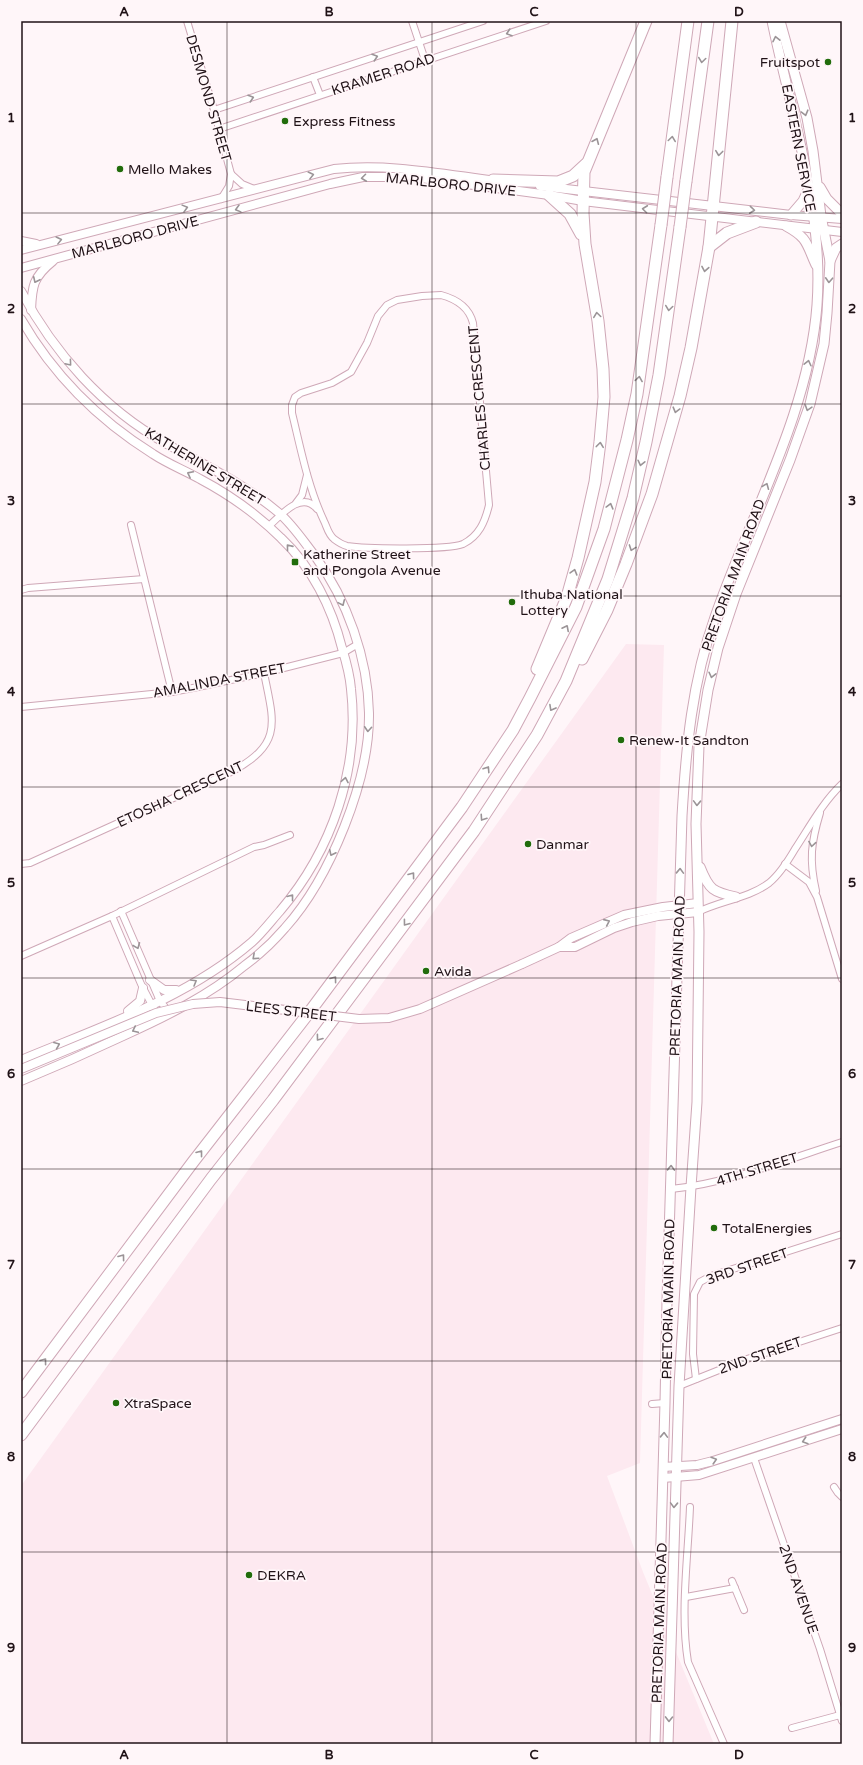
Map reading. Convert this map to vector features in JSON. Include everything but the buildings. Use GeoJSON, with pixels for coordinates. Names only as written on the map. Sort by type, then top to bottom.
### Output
{"type":"FeatureCollection","features":[{"type":"Feature","properties":{"kind":"highway"},"geometry":{"type":"LineString","coordinates":[[535,688],[536,672],[567,597],[578,558],[595,482],[600,442],[604,397],[602,352],[594,293],[585,244],[583,196],[584,172],[646,21]]}},
{"type":"Feature","properties":{"kind":"highway"},"geometry":{"type":"LineString","coordinates":[[21,1392],[193,1162],[311,1010],[462,808],[513,730],[576,607],[604,529],[627,440],[637,394],[688,21]]}},
{"type":"Feature","properties":{"kind":"highway"},"geometry":{"type":"LineString","coordinates":[[21,1435],[211,1178],[273,1100],[474,831],[537,735],[570,674],[608,579],[623,534],[646,442],[659,375],[708,21]]}},
{"type":"Feature","properties":{"kind":"highway"},"geometry":{"type":"LineString","coordinates":[[570,674],[584,657],[607,610],[652,494],[681,389],[691,348],[709,247],[732,21]]}},
{"type":"Feature","properties":{"kind":"highway"},"geometry":{"type":"LineString","coordinates":[[493,180],[558,182],[573,176],[588,161]]}},
{"type":"Feature","properties":{"kind":"highway"},"geometry":{"type":"LineString","coordinates":[[550,195],[570,214],[576,222],[585,244]]}},
{"type":"Feature","properties":{"kind":"highway"},"geometry":{"type":"LineString","coordinates":[[709,247],[727,233],[756,222]]}},
{"type":"Feature","properties":{"kind":"main road","name":"EASTERN SERVICE"},"geometry":{"type":"LineString","coordinates":[[772,21],[819,229]]}},
{"type":"Feature","properties":{"kind":"main road","name":"EASTERN SERVICE"},"geometry":{"type":"LineString","coordinates":[[780,21],[807,118],[817,180],[817,216]]}},
{"type":"Feature","properties":{"kind":"main road","name":"MARLBORO DRIVE"},"geometry":{"type":"LineString","coordinates":[[21,250],[334,169],[364,166],[408,168],[493,180],[583,196],[712,211],[817,216],[842,219]]}},
{"type":"Feature","properties":{"kind":"main road","name":"MARLBORO DRIVE"},"geometry":{"type":"LineString","coordinates":[[21,268],[330,184],[363,177],[413,177],[550,195],[583,196]]}},
{"type":"Feature","properties":{"kind":"main road"},"geometry":{"type":"LineString","coordinates":[[817,180],[827,199],[842,214]]}},
{"type":"Feature","properties":{"kind":"main road"},"geometry":{"type":"LineString","coordinates":[[791,215],[803,201],[809,187]]}},
{"type":"Feature","properties":{"kind":"main road","name":"MARLBORO DRIVE"},"geometry":{"type":"LineString","coordinates":[[712,211],[756,222],[842,232]]}},
{"type":"Feature","properties":{"kind":"main road"},"geometry":{"type":"LineString","coordinates":[[786,226],[799,234],[806,241],[819,272]]}},
{"type":"Feature","properties":{"kind":"main road","name":"PRETORIA MAIN ROAD"},"geometry":{"type":"LineString","coordinates":[[668,1744],[675,1477],[679,1386],[697,1102],[699,1008],[696,824],[698,756],[712,674],[731,607],[790,460],[810,404],[824,344],[830,261],[819,229]]}},
{"type":"Feature","properties":{"kind":"main road","name":"PRETORIA MAIN ROAD"},"geometry":{"type":"LineString","coordinates":[[655,1744],[670,1189],[682,816],[686,750],[697,685],[707,643],[723,594],[798,406],[810,355],[817,307],[819,272],[817,241],[819,229]]}},
{"type":"Feature","properties":{"kind":"main road"},"geometry":{"type":"LineString","coordinates":[[21,241],[42,244]]}},
{"type":"Feature","properties":{"kind":"main road"},"geometry":{"type":"LineString","coordinates":[[830,261],[836,248],[842,244]]}},
{"type":"Feature","properties":{"kind":"main road"},"geometry":{"type":"LineString","coordinates":[[31,310],[32,292],[35,279],[43,269],[56,259]]}},
{"type":"Feature","properties":{"kind":"main road","name":"KATHERINE STREET"},"geometry":{"type":"LineString","coordinates":[[21,291],[45,332],[84,380],[108,403],[126,418],[162,442],[223,474],[282,515],[324,569],[341,601],[358,644],[369,713],[364,763],[358,787],[348,814],[321,876],[304,903],[271,943],[226,980],[201,997],[161,1019],[21,1081]]}},
{"type":"Feature","properties":{"kind":"main road","name":"KATHERINE STREET"},"geometry":{"type":"LineString","coordinates":[[21,319],[33,340],[53,368],[102,418],[155,456],[228,495],[269,526],[290,547],[319,588],[337,627],[351,687],[353,712],[352,740],[345,784],[337,813],[329,834],[304,879],[291,898],[254,941],[215,970],[160,1001],[21,1060]]}},
{"type":"Feature","properties":{"kind":"main road"},"geometry":{"type":"LineString","coordinates":[[697,858],[704,878],[712,890],[718,894],[736,897]]}},
{"type":"Feature","properties":{"kind":"main road","name":"LEES STREET"},"geometry":{"type":"LineString","coordinates":[[21,1069],[151,1015],[175,1007],[203,1003],[224,1003],[359,1019],[389,1018],[420,1009],[559,947],[571,938],[619,917],[640,911],[698,908]]}},
{"type":"Feature","properties":{"kind":"main road"},"geometry":{"type":"LineString","coordinates":[[150,980],[167,991],[180,990]]}},
{"type":"Feature","properties":{"kind":"main road"},"geometry":{"type":"LineString","coordinates":[[116,1020],[137,1005],[143,988]]}},
{"type":"Feature","properties":{"kind":"main road"},"geometry":{"type":"LineString","coordinates":[[663,1467],[698,1465],[713,1461],[842,1419]]}},
{"type":"Feature","properties":{"kind":"main road"},"geometry":{"type":"LineString","coordinates":[[663,1478],[699,1475],[842,1429]]}},
{"type":"Feature","properties":{"kind":"street","name":"DESMOND STREET"},"geometry":{"type":"LineString","coordinates":[[187,21],[214,110],[231,174],[229,186],[221,199]]}},
{"type":"Feature","properties":{"kind":"street"},"geometry":{"type":"LineString","coordinates":[[412,21],[425,60]]}},
{"type":"Feature","properties":{"kind":"street","name":"KRAMER ROAD"},"geometry":{"type":"LineString","coordinates":[[214,110],[483,21]]}},
{"type":"Feature","properties":{"kind":"street","name":"KRAMER ROAD"},"geometry":{"type":"LineString","coordinates":[[219,129],[546,21]]}},
{"type":"Feature","properties":{"kind":"street"},"geometry":{"type":"LineString","coordinates":[[313,77],[320,95]]}},
{"type":"Feature","properties":{"kind":"street","name":"DESMOND STREET"},"geometry":{"type":"LineString","coordinates":[[231,174],[242,184],[254,190]]}},
{"type":"Feature","properties":{"kind":"street","name":"CHARLES CRESCENT"},"geometry":{"type":"LineString","coordinates":[[441,295],[453,300],[466,310],[471,318],[473,329],[489,505],[486,517],[480,529],[472,538],[462,544],[448,547],[346,545],[333,539],[328,532],[318,510],[307,474],[292,413],[292,405],[295,397],[305,391],[332,383],[351,372],[367,343],[378,316],[387,305],[397,300],[422,296],[441,295]]}},
{"type":"Feature","properties":{"kind":"street","name":"CHARLES CRESCENT"},"geometry":{"type":"LineString","coordinates":[[269,526],[296,504],[302,495],[307,474]]}},
{"type":"Feature","properties":{"kind":"street"},"geometry":{"type":"LineString","coordinates":[[296,504],[309,502],[318,510]]}},
{"type":"Feature","properties":{"kind":"street"},"geometry":{"type":"LineString","coordinates":[[130,525],[172,692]]}},
{"type":"Feature","properties":{"kind":"street"},"geometry":{"type":"LineString","coordinates":[[21,590],[28,588],[144,580]]}},
{"type":"Feature","properties":{"kind":"street","name":"AMALINDA STREET"},"geometry":{"type":"LineString","coordinates":[[21,707],[172,692],[264,673],[343,653],[358,644]]}},
{"type":"Feature","properties":{"kind":"street","name":"ETOSHA CRESCENT"},"geometry":{"type":"LineString","coordinates":[[21,864],[30,863],[233,771],[254,758],[266,745],[272,726],[271,708],[264,673]]}},
{"type":"Feature","properties":{"kind":"street"},"geometry":{"type":"LineString","coordinates":[[698,908],[710,906],[736,897],[767,884],[774,879],[786,864],[822,806],[842,784]]}},
{"type":"Feature","properties":{"kind":"street"},"geometry":{"type":"LineString","coordinates":[[822,806],[812,844],[811,855],[813,879],[842,979]]}},
{"type":"Feature","properties":{"kind":"street"},"geometry":{"type":"LineString","coordinates":[[21,956],[112,916],[254,848],[290,835]]}},
{"type":"Feature","properties":{"kind":"street"},"geometry":{"type":"LineString","coordinates":[[786,864],[809,882],[817,897]]}},
{"type":"Feature","properties":{"kind":"street"},"geometry":{"type":"LineString","coordinates":[[698,908],[710,906]]}},
{"type":"Feature","properties":{"kind":"street"},"geometry":{"type":"LineString","coordinates":[[121,911],[138,947],[150,980],[160,1001],[170,1013]]}},
{"type":"Feature","properties":{"kind":"street"},"geometry":{"type":"LineString","coordinates":[[112,916],[151,1005],[161,1019]]}},
{"type":"Feature","properties":{"kind":"street","name":"4TH STREET"},"geometry":{"type":"LineString","coordinates":[[670,1189],[691,1187],[729,1178],[842,1142]]}},
{"type":"Feature","properties":{"kind":"street","name":"3RD STREET"},"geometry":{"type":"LineString","coordinates":[[696,1379],[693,1354],[694,1294],[700,1282],[711,1276],[842,1234]]}},
{"type":"Feature","properties":{"kind":"street","name":"2ND STREET"},"geometry":{"type":"LineString","coordinates":[[679,1386],[744,1360],[842,1328]]}},
{"type":"Feature","properties":{"kind":"street"},"geometry":{"type":"LineString","coordinates":[[652,1404],[665,1403]]}},
{"type":"Feature","properties":{"kind":"street","name":"2ND AVENUE"},"geometry":{"type":"LineString","coordinates":[[754,1458],[820,1648],[841,1718]]}},
{"type":"Feature","properties":{"kind":"street"},"geometry":{"type":"LineString","coordinates":[[834,1487],[842,1497]]}},
{"type":"Feature","properties":{"kind":"street"},"geometry":{"type":"LineString","coordinates":[[690,1507],[685,1638],[688,1662],[724,1744]]}},
{"type":"Feature","properties":{"kind":"street"},"geometry":{"type":"LineString","coordinates":[[686,1597],[734,1585],[744,1610]]}},
{"type":"Feature","properties":{"kind":"street"},"geometry":{"type":"LineString","coordinates":[[792,1728],[841,1718]]}},
{"type":"Feature","properties":{"kind":"shaded area"},"geometry":{"type":"Polygon","coordinates":[[[626,644],[664,645],[640,1463],[607,1476],[643,1572],[714,1744],[21,1744],[21,1486],[626,644]]]}},
{"type":"Feature","properties":{"kind":"place","name":"Fruitspot"},"geometry":{"type":"Point","coordinates":[828,62]}},
{"type":"Feature","properties":{"kind":"place","name":"Express Fitness"},"geometry":{"type":"Point","coordinates":[285,121]}},
{"type":"Feature","properties":{"kind":"place","name":"Mello Makes"},"geometry":{"type":"Point","coordinates":[120,169]}},
{"type":"Feature","properties":{"kind":"place","name":"Katherine Street and Pongola Avenue"},"geometry":{"type":"Point","coordinates":[295,562]}},
{"type":"Feature","properties":{"kind":"place","name":"Ithuba National Lottery"},"geometry":{"type":"Point","coordinates":[512,602]}},
{"type":"Feature","properties":{"kind":"place","name":"Renew-It Sandton"},"geometry":{"type":"Point","coordinates":[621,740]}},
{"type":"Feature","properties":{"kind":"place","name":"Danmar"},"geometry":{"type":"Point","coordinates":[528,844]}},
{"type":"Feature","properties":{"kind":"place","name":"Avida"},"geometry":{"type":"Point","coordinates":[426,971]}},
{"type":"Feature","properties":{"kind":"place","name":"TotalEnergies"},"geometry":{"type":"Point","coordinates":[714,1228]}},
{"type":"Feature","properties":{"kind":"place","name":"XtraSpace"},"geometry":{"type":"Point","coordinates":[116,1403]}},
{"type":"Feature","properties":{"kind":"place","name":"DEKRA"},"geometry":{"type":"Point","coordinates":[249,1575]}}]}
